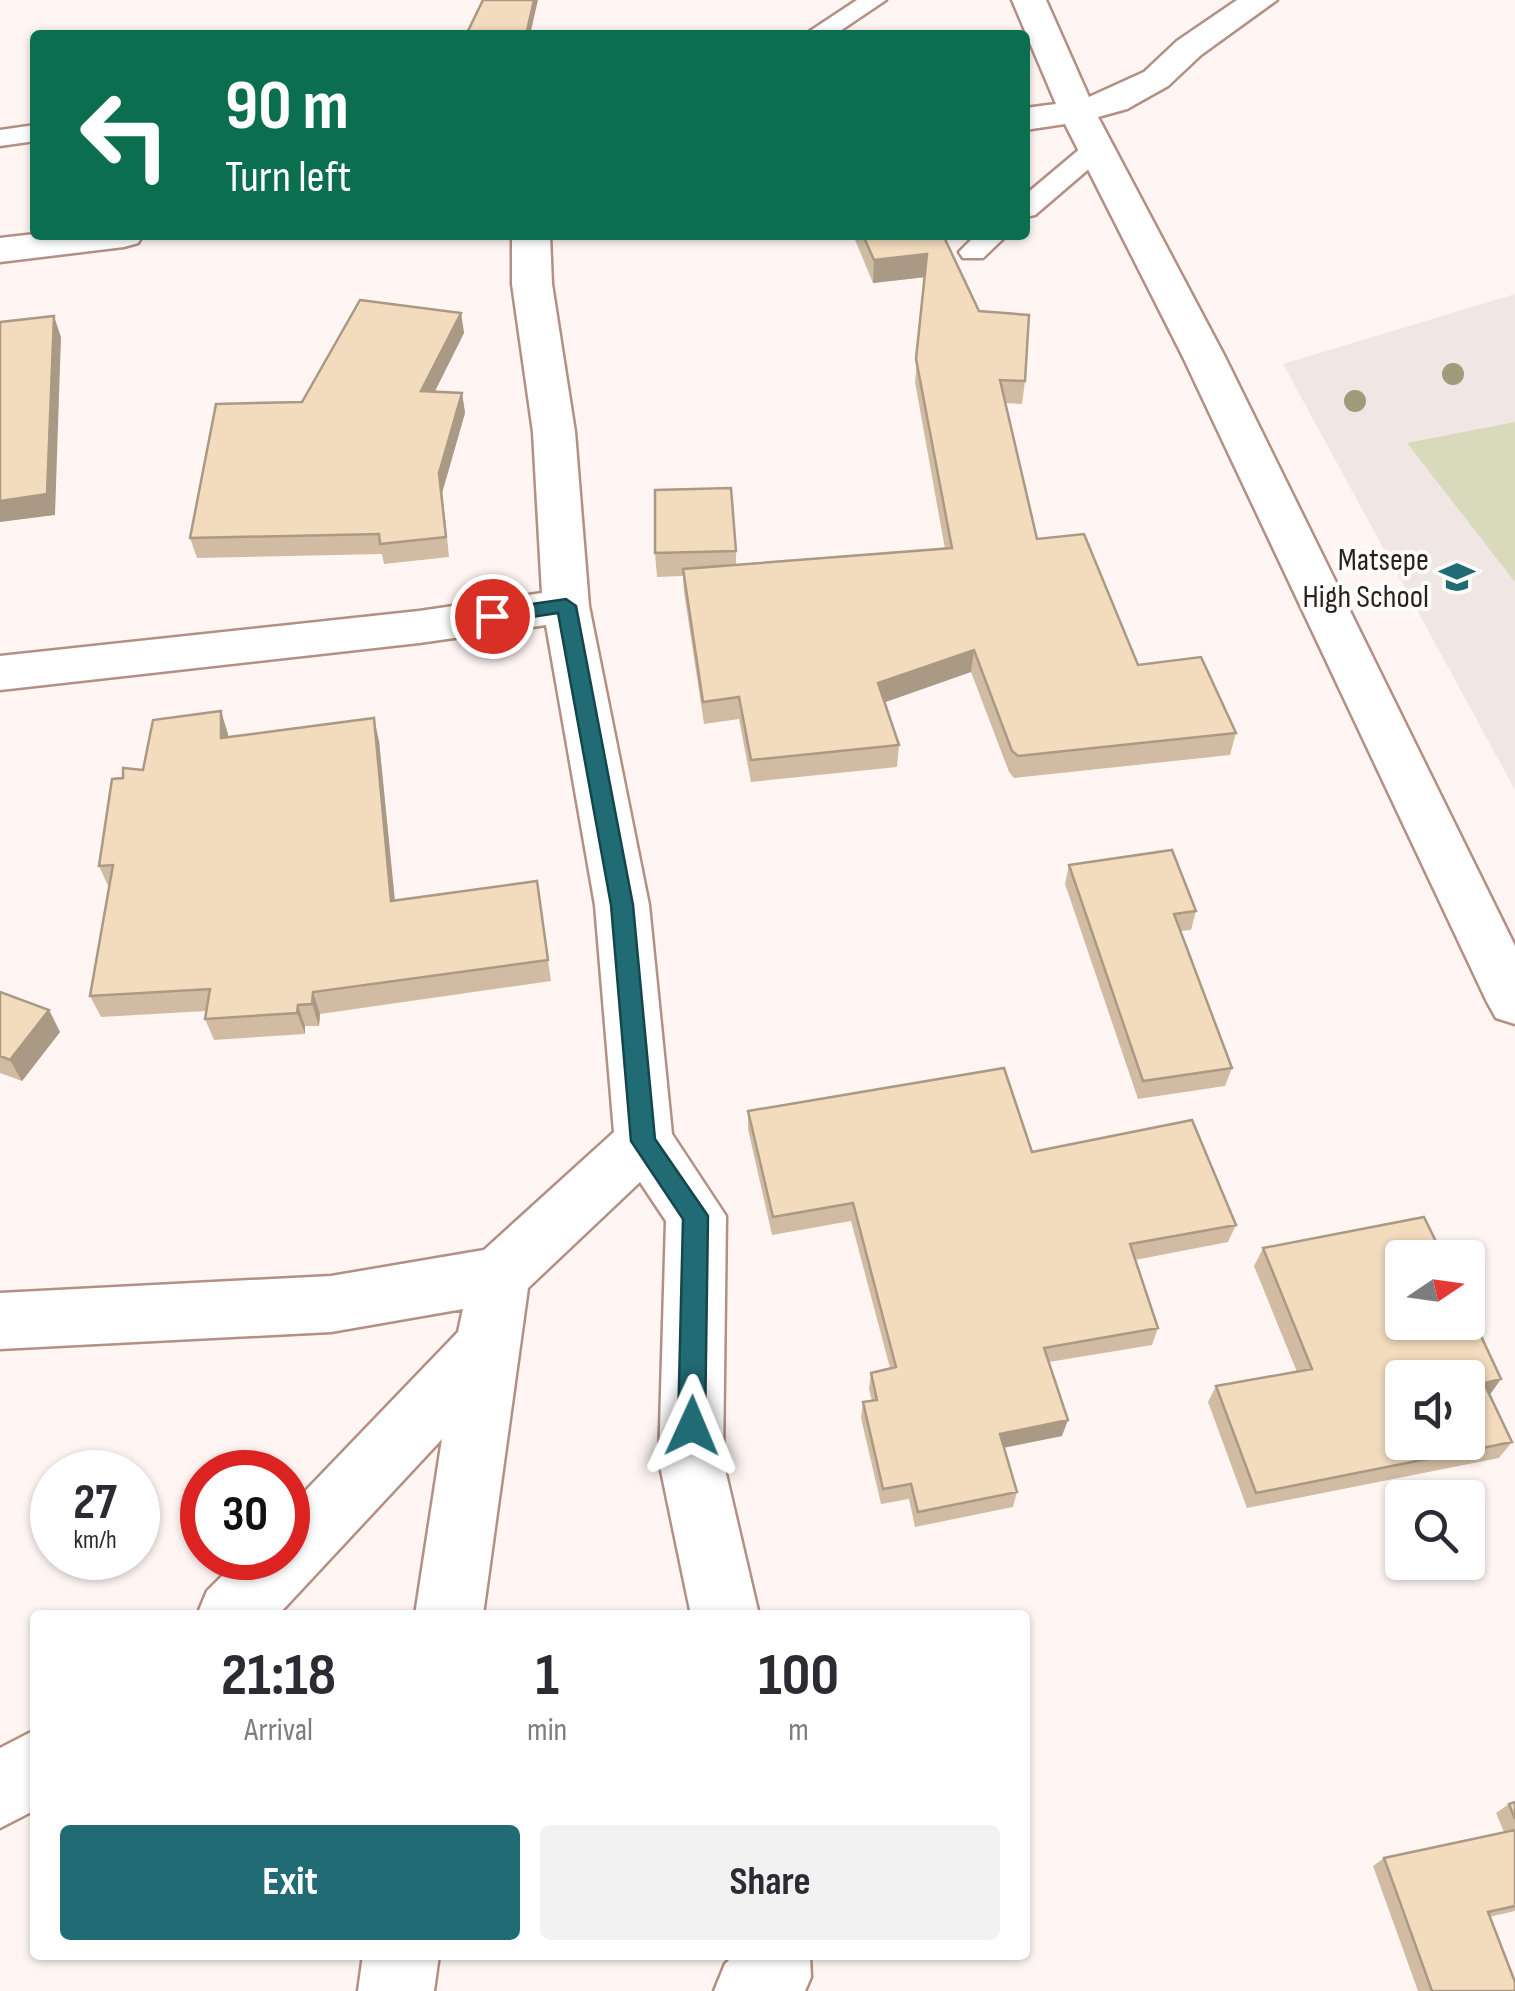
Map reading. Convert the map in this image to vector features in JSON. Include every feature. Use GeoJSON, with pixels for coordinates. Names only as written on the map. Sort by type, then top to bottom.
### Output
{"type":"FeatureCollection","features":[{"type":"Feature","properties":{"kind":"street"},"geometry":{"type":"LineString","coordinates":[[1029,0],[1087,131],[1212,375],[1515,1002]]}},
{"type":"Feature","properties":{"kind":"street"},"geometry":{"type":"LineString","coordinates":[[1087,131],[1114,101],[1156,79],[1189,48],[1260,0]]}},
{"type":"Feature","properties":{"kind":"street"},"geometry":{"type":"LineString","coordinates":[[1030,120],[1087,131]]}},
{"type":"Feature","properties":{"kind":"street"},"geometry":{"type":"LineString","coordinates":[[0,250],[83,240]]}},
{"type":"Feature","properties":{"kind":"street"},"geometry":{"type":"LineString","coordinates":[[531,240],[532,284],[554,432],[566,606],[622,905],[644,1141],[696,1216],[691,1461],[724,1610]]}},
{"type":"Feature","properties":{"kind":"street"},"geometry":{"type":"LineString","coordinates":[[0,673],[419,627],[566,606]]}},
{"type":"Feature","properties":{"kind":"street"},"geometry":{"type":"LineString","coordinates":[[0,1321],[331,1304],[500,1276],[644,1141]]}},
{"type":"Feature","properties":{"kind":"street"},"geometry":{"type":"LineString","coordinates":[[450,1610],[500,1276]]}},
{"type":"Feature","properties":{"kind":"street"},"geometry":{"type":"LineString","coordinates":[[310,1533],[487,1346]]}},
{"type":"Feature","properties":{"kind":"street"},"geometry":{"type":"LineString","coordinates":[[236,1610],[265,1580]]}},
{"type":"Feature","properties":{"kind":"street"},"geometry":{"type":"LineString","coordinates":[[0,1792],[30,1770]]}},
{"type":"Feature","properties":{"kind":"street"},"geometry":{"type":"LineString","coordinates":[[396,1991],[400,1960]]}},
{"type":"Feature","properties":{"kind":"street"},"geometry":{"type":"LineString","coordinates":[[752,1991],[773,1978],[772,1960]]}},
{"type":"Feature","properties":{"kind":"lane"},"geometry":{"type":"LineString","coordinates":[[825,30],[874,0]]}},
{"type":"Feature","properties":{"kind":"lane"},"geometry":{"type":"LineString","coordinates":[[1030,202],[1087,131]]}},
{"type":"Feature","properties":{"kind":"lane"},"geometry":{"type":"LineString","coordinates":[[0,138],[30,134]]}},
{"type":"Feature","properties":{"kind":"shaded area","name":"Matsepe High School"},"geometry":{"type":"Polygon","coordinates":[[[1515,294],[1515,790],[1283,364],[1515,294]]]}},
{"type":"Feature","properties":{"kind":"green space"},"geometry":{"type":"Polygon","coordinates":[[[1515,422],[1515,582],[1407,443],[1515,422]]]}},
{"type":"Feature","properties":{"kind":"building"},"geometry":{"type":"Polygon","coordinates":[[[483,0],[534,0],[527,30],[468,30],[483,0]]]}},
{"type":"Feature","properties":{"kind":"building"},"geometry":{"type":"Polygon","coordinates":[[[865,240],[945,240],[979,311],[1029,315],[1025,381],[1000,380],[1037,539],[1084,534],[1138,665],[1201,657],[1236,733],[1018,756],[1012,751],[974,650],[878,683],[899,745],[751,760],[739,697],[703,702],[683,569],[952,548],[916,359],[927,254],[874,260],[865,240]]]}},
{"type":"Feature","properties":{"kind":"building"},"geometry":{"type":"Polygon","coordinates":[[[360,300],[461,313],[421,391],[462,393],[439,473],[446,537],[380,544],[379,534],[190,538],[216,404],[302,402],[360,300]]]}},
{"type":"Feature","properties":{"kind":"building"},"geometry":{"type":"Polygon","coordinates":[[[54,316],[47,494],[0,501],[0,322],[54,316]]]}},
{"type":"Feature","properties":{"kind":"building"},"geometry":{"type":"Polygon","coordinates":[[[731,488],[736,551],[655,553],[655,490],[731,488]]]}},
{"type":"Feature","properties":{"kind":"building"},"geometry":{"type":"Polygon","coordinates":[[[221,711],[221,738],[374,718],[391,901],[537,881],[548,960],[313,992],[312,1004],[298,1005],[297,1013],[205,1019],[210,989],[90,996],[113,865],[99,866],[112,779],[123,778],[123,768],[143,770],[153,720],[221,711]]]}},
{"type":"Feature","properties":{"kind":"building"},"geometry":{"type":"Polygon","coordinates":[[[1172,850],[1196,911],[1174,914],[1232,1068],[1143,1081],[1069,865],[1172,850]]]}},
{"type":"Feature","properties":{"kind":"building"},"geometry":{"type":"Polygon","coordinates":[[[0,992],[49,1010],[10,1060],[0,1056],[0,992]]]}},
{"type":"Feature","properties":{"kind":"building"},"geometry":{"type":"Polygon","coordinates":[[[1004,1068],[1032,1152],[1192,1120],[1236,1225],[1130,1244],[1158,1328],[1044,1348],[1068,1420],[1000,1434],[1017,1492],[918,1512],[911,1484],[883,1489],[863,1402],[877,1400],[871,1373],[896,1367],[853,1203],[773,1217],[748,1111],[1004,1068]]]}},
{"type":"Feature","properties":{"kind":"building"},"geometry":{"type":"Polygon","coordinates":[[[1424,1217],[1435,1240],[1385,1240],[1385,1340],[1483,1340],[1501,1379],[1485,1383],[1485,1360],[1385,1360],[1385,1460],[1422,1460],[1256,1493],[1216,1386],[1312,1369],[1263,1248],[1424,1217]]]}},
{"type":"Feature","properties":{"kind":"building"},"geometry":{"type":"Polygon","coordinates":[[[1485,1385],[1512,1442],[1485,1447],[1485,1385]]]}},
{"type":"Feature","properties":{"kind":"building"},"geometry":{"type":"Polygon","coordinates":[[[1515,1830],[1515,1906],[1488,1912],[1515,1991],[1432,1991],[1384,1858],[1515,1830]]]}},
{"type":"Feature","properties":{"kind":"place","name":"Matsepe High School"},"geometry":{"type":"Point","coordinates":[1457,577]}},
{"type":"Feature","properties":{"kind":"route"},"geometry":{"type":"LineString","coordinates":[[492,616],[566,606],[622,905],[644,1141],[696,1216],[692,1426]]}}]}
